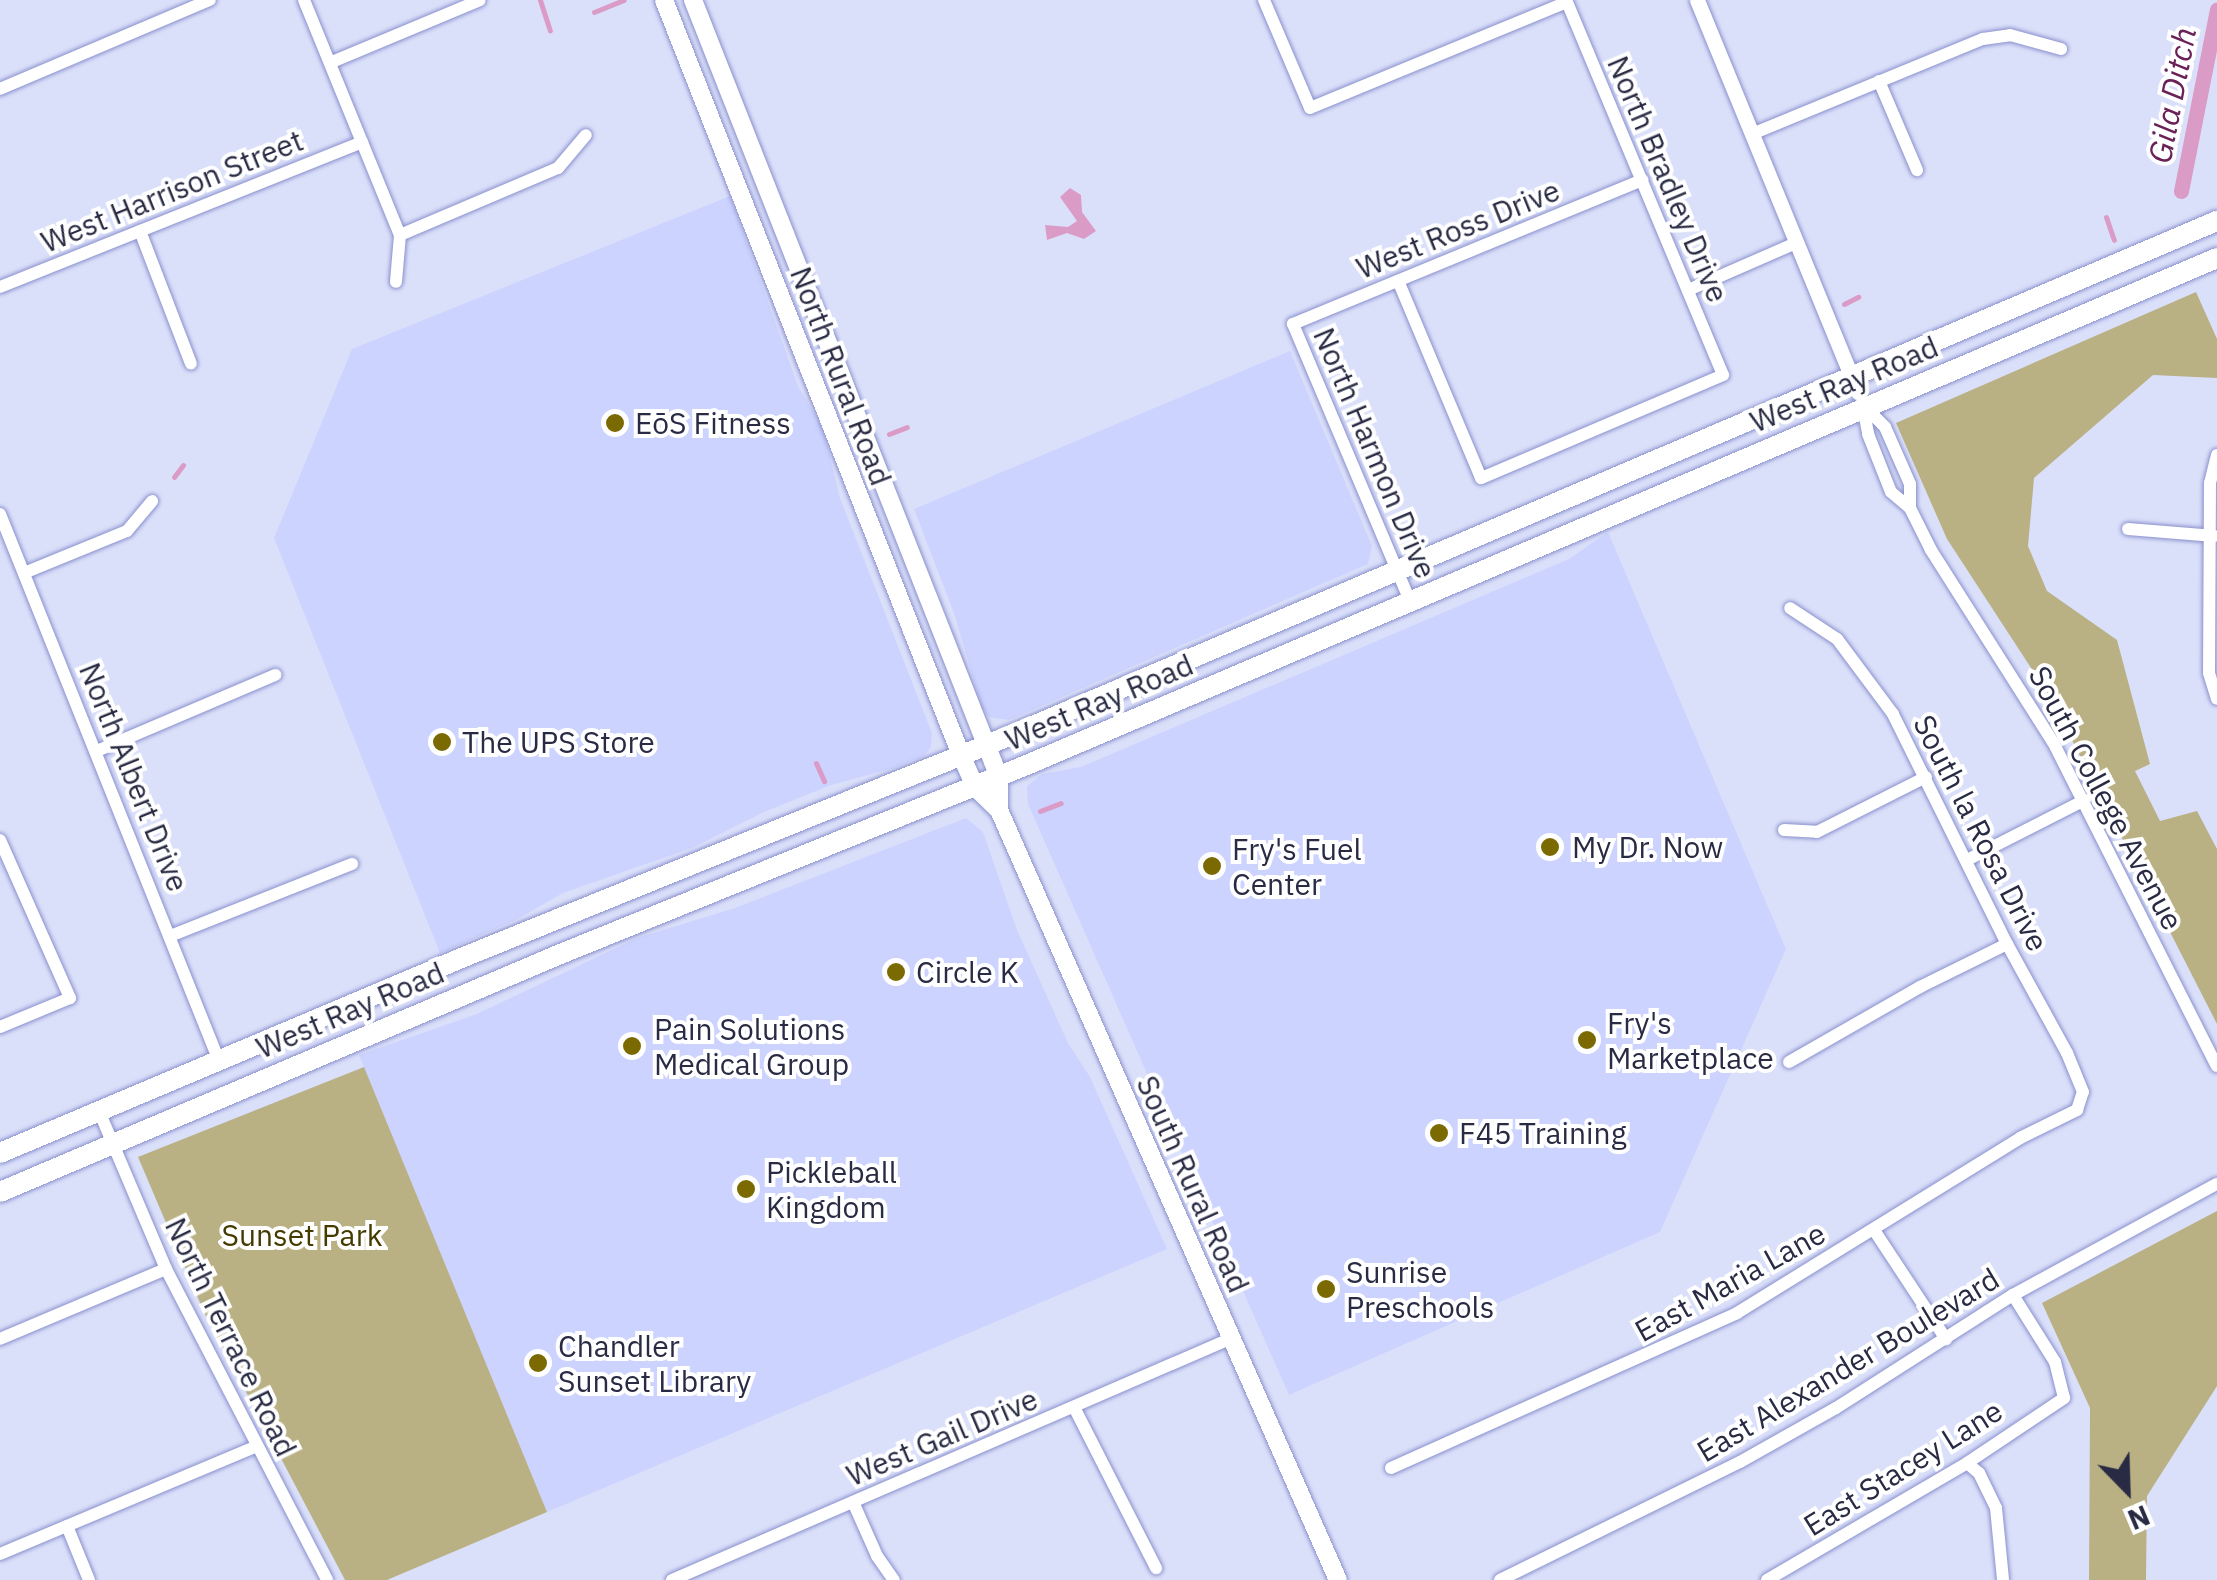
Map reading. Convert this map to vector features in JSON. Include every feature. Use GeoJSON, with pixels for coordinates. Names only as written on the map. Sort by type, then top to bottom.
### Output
{"type":"FeatureCollection","features":[{"type":"Feature","properties":{"kind":"main road","name":"North Rural Road"},"geometry":{"type":"LineString","coordinates":[[664,0],[968,771]]}},
{"type":"Feature","properties":{"kind":"main road","name":"North Rural Road"},"geometry":{"type":"LineString","coordinates":[[693,0],[992,761]]}},
{"type":"Feature","properties":{"kind":"main road","name":"West Ray Road"},"geometry":{"type":"LineString","coordinates":[[0,1192],[558,955],[968,771],[1410,601],[2217,221]]}},
{"type":"Feature","properties":{"kind":"main road","name":"West Ray Road"},"geometry":{"type":"LineString","coordinates":[[0,1154],[546,924],[992,761],[1396,570],[2217,258]]}},
{"type":"Feature","properties":{"kind":"main road","name":"South Rural Road"},"geometry":{"type":"LineString","coordinates":[[992,761],[1000,810],[1338,1580]]}},
{"type":"Feature","properties":{"kind":"main road","name":"South Rural Road"},"geometry":{"type":"LineString","coordinates":[[968,771],[1000,810]]}},
{"type":"Feature","properties":{"kind":"main road"},"geometry":{"type":"LineString","coordinates":[[546,924],[558,955]]}},
{"type":"Feature","properties":{"kind":"street"},"geometry":{"type":"LineString","coordinates":[[0,89],[210,0]]}},
{"type":"Feature","properties":{"kind":"street"},"geometry":{"type":"LineString","coordinates":[[304,0],[400,235],[396,282]]}},
{"type":"Feature","properties":{"kind":"street"},"geometry":{"type":"LineString","coordinates":[[332,62],[480,0]]}},
{"type":"Feature","properties":{"kind":"street"},"geometry":{"type":"LineString","coordinates":[[1264,0],[1310,108],[1567,2]]}},
{"type":"Feature","properties":{"kind":"street"},"geometry":{"type":"LineString","coordinates":[[1698,0],[1858,392]]}},
{"type":"Feature","properties":{"kind":"street","name":"North Bradley Drive"},"geometry":{"type":"LineString","coordinates":[[1398,280],[1481,478],[1723,375],[1567,2]]}},
{"type":"Feature","properties":{"kind":"street"},"geometry":{"type":"LineString","coordinates":[[1752,134],[1983,39],[2010,35],[2061,49]]}},
{"type":"Feature","properties":{"kind":"street"},"geometry":{"type":"LineString","coordinates":[[1879,82],[1916,170]]}},
{"type":"Feature","properties":{"kind":"street"},"geometry":{"type":"LineString","coordinates":[[400,235],[558,168],[586,135]]}},
{"type":"Feature","properties":{"kind":"street","name":"West Harrison Street"},"geometry":{"type":"LineString","coordinates":[[0,287],[362,142]]}},
{"type":"Feature","properties":{"kind":"street","name":"West Ross Drive"},"geometry":{"type":"LineString","coordinates":[[1293,324],[1642,180]]}},
{"type":"Feature","properties":{"kind":"street"},"geometry":{"type":"LineString","coordinates":[[140,231],[191,364]]}},
{"type":"Feature","properties":{"kind":"street"},"geometry":{"type":"LineString","coordinates":[[1688,290],[1796,243]]}},
{"type":"Feature","properties":{"kind":"street","name":"North Harmon Drive"},"geometry":{"type":"LineString","coordinates":[[1293,324],[1410,601]]}},
{"type":"Feature","properties":{"kind":"street","name":"South College Avenue"},"geometry":{"type":"LineString","coordinates":[[1858,392],[1891,441],[1910,484],[1910,508]]}},
{"type":"Feature","properties":{"kind":"street","name":"South College Avenue"},"geometry":{"type":"LineString","coordinates":[[1858,392],[1868,434],[1890,492],[1910,508],[1947,576],[2024,690],[2085,800],[2217,1066]]}},
{"type":"Feature","properties":{"kind":"street"},"geometry":{"type":"LineString","coordinates":[[2217,454],[2210,483],[2214,536],[2209,673],[2217,699]]}},
{"type":"Feature","properties":{"kind":"street"},"geometry":{"type":"LineString","coordinates":[[24,573],[127,531],[152,500]]}},
{"type":"Feature","properties":{"kind":"street","name":"North Albert Drive"},"geometry":{"type":"LineString","coordinates":[[0,514],[219,1060]]}},
{"type":"Feature","properties":{"kind":"street"},"geometry":{"type":"LineString","coordinates":[[2128,529],[2214,536]]}},
{"type":"Feature","properties":{"kind":"street","name":"South la Rosa Drive"},"geometry":{"type":"LineString","coordinates":[[1790,608],[1838,639],[1893,714],[1969,860],[2007,944],[2067,1053],[2083,1092],[2077,1110]]}},
{"type":"Feature","properties":{"kind":"street"},"geometry":{"type":"LineString","coordinates":[[97,751],[275,676]]}},
{"type":"Feature","properties":{"kind":"street"},"geometry":{"type":"LineString","coordinates":[[1784,830],[1816,832],[1926,777]]}},
{"type":"Feature","properties":{"kind":"street"},"geometry":{"type":"LineString","coordinates":[[1969,860],[2085,800]]}},
{"type":"Feature","properties":{"kind":"street"},"geometry":{"type":"LineString","coordinates":[[0,1027],[70,998],[2,840]]}},
{"type":"Feature","properties":{"kind":"street"},"geometry":{"type":"LineString","coordinates":[[170,936],[352,864]]}},
{"type":"Feature","properties":{"kind":"street"},"geometry":{"type":"LineString","coordinates":[[1789,1062],[1920,987],[2007,944]]}},
{"type":"Feature","properties":{"kind":"street","name":"East Maria Lane"},"geometry":{"type":"LineString","coordinates":[[1391,1468],[1737,1314],[2020,1138],[2077,1110]]}},
{"type":"Feature","properties":{"kind":"street","name":"North Terrace Road"},"geometry":{"type":"LineString","coordinates":[[99,1111],[166,1269],[327,1580]]}},
{"type":"Feature","properties":{"kind":"street","name":"East Alexander Boulevard"},"geometry":{"type":"LineString","coordinates":[[1500,1580],[1740,1462],[2013,1295],[2217,1184]]}},
{"type":"Feature","properties":{"kind":"street"},"geometry":{"type":"LineString","coordinates":[[1874,1230],[1946,1339]]}},
{"type":"Feature","properties":{"kind":"street"},"geometry":{"type":"LineString","coordinates":[[0,1339],[166,1269]]}},
{"type":"Feature","properties":{"kind":"street","name":"East Stacey Lane"},"geometry":{"type":"LineString","coordinates":[[1767,1580],[1967,1463],[2064,1398],[2055,1362],[2013,1295]]}},
{"type":"Feature","properties":{"kind":"street","name":"West Gail Drive"},"geometry":{"type":"LineString","coordinates":[[678,1579],[1232,1338]]}},
{"type":"Feature","properties":{"kind":"street"},"geometry":{"type":"LineString","coordinates":[[1074,1407],[1156,1568]]}},
{"type":"Feature","properties":{"kind":"street"},"geometry":{"type":"LineString","coordinates":[[0,1554],[255,1446]]}},
{"type":"Feature","properties":{"kind":"street"},"geometry":{"type":"LineString","coordinates":[[1967,1463],[1978,1473],[1996,1508],[2003,1580]]}},
{"type":"Feature","properties":{"kind":"street"},"geometry":{"type":"LineString","coordinates":[[853,1502],[877,1556],[894,1580]]}},
{"type":"Feature","properties":{"kind":"street"},"geometry":{"type":"LineString","coordinates":[[67,1526],[90,1580]]}},
{"type":"Feature","properties":{"kind":"shaded area"},"geometry":{"type":"Polygon","coordinates":[[[1070,188],[1081,195],[1082,212],[1096,231],[1084,239],[1067,233],[1047,240],[1045,225],[1068,227],[1077,221],[1060,197],[1070,188]]]}},
{"type":"Feature","properties":{"kind":"shaded area"},"geometry":{"type":"Polygon","coordinates":[[[730,196],[798,386],[823,428],[840,498],[932,733],[931,747],[924,756],[894,768],[831,785],[764,812],[692,848],[563,893],[516,920],[440,953],[274,538],[352,349],[730,196]]]}},
{"type":"Feature","properties":{"kind":"shaded area"},"geometry":{"type":"Polygon","coordinates":[[[1290,351],[1372,546],[1368,564],[1009,720],[989,717],[982,708],[954,613],[914,509],[1290,351]]]}},
{"type":"Feature","properties":{"kind":"shaded area"},"geometry":{"type":"Polygon","coordinates":[[[1608,532],[1786,949],[1660,1232],[1289,1395],[1028,804],[1027,786],[1042,774],[1081,767],[1569,559],[1608,532]]]}},
{"type":"Feature","properties":{"kind":"shaded area"},"geometry":{"type":"Polygon","coordinates":[[[966,818],[983,832],[1017,930],[1068,1043],[1090,1077],[1167,1249],[547,1512],[359,1055],[477,1014],[637,938],[735,908],[966,818]]]}},
{"type":"Feature","properties":{"kind":"green space"},"geometry":{"type":"Polygon","coordinates":[[[2196,292],[2217,339],[2217,378],[2153,375],[2034,478],[2028,546],[2047,591],[2117,640],[2150,764],[2135,771],[2160,821],[2197,811],[2217,849],[2217,1024],[2050,697],[1947,539],[1896,423],[2196,292]]]}},
{"type":"Feature","properties":{"kind":"green space","name":"Sunset Park"},"geometry":{"type":"Polygon","coordinates":[[[364,1067],[547,1512],[387,1580],[345,1580],[204,1312],[138,1157],[364,1067]]]}},
{"type":"Feature","properties":{"kind":"green space"},"geometry":{"type":"Polygon","coordinates":[[[2217,1211],[2217,1386],[2147,1496],[2146,1580],[2089,1580],[2090,1408],[2042,1303],[2217,1211]]]}},
{"type":"Feature","properties":{"kind":"waterway"},"geometry":{"type":"LineString","coordinates":[[540,0],[550,30]]}},
{"type":"Feature","properties":{"kind":"waterway"},"geometry":{"type":"LineString","coordinates":[[594,12],[624,0]]}},
{"type":"Feature","properties":{"kind":"waterway","name":"Gila Ditch"},"geometry":{"type":"LineString","coordinates":[[2181,191],[2217,10]]}},
{"type":"Feature","properties":{"kind":"waterway"},"geometry":{"type":"LineString","coordinates":[[2106,217],[2114,240]]}},
{"type":"Feature","properties":{"kind":"waterway"},"geometry":{"type":"LineString","coordinates":[[1844,304],[1858,297]]}},
{"type":"Feature","properties":{"kind":"waterway"},"geometry":{"type":"LineString","coordinates":[[889,434],[907,427]]}},
{"type":"Feature","properties":{"kind":"waterway"},"geometry":{"type":"LineString","coordinates":[[174,477],[183,465]]}},
{"type":"Feature","properties":{"kind":"waterway"},"geometry":{"type":"LineString","coordinates":[[816,763],[824,781]]}},
{"type":"Feature","properties":{"kind":"waterway"},"geometry":{"type":"LineString","coordinates":[[1040,811],[1061,803]]}},
{"type":"Feature","properties":{"kind":"place","name":"EōS Fitness"},"geometry":{"type":"Point","coordinates":[615,423]}},
{"type":"Feature","properties":{"kind":"place","name":"The UPS Store"},"geometry":{"type":"Point","coordinates":[442,742]}},
{"type":"Feature","properties":{"kind":"place","name":"My Dr. Now"},"geometry":{"type":"Point","coordinates":[1550,847]}},
{"type":"Feature","properties":{"kind":"place","name":"Fry's Fuel Center"},"geometry":{"type":"Point","coordinates":[1212,866]}},
{"type":"Feature","properties":{"kind":"place","name":"Circle K"},"geometry":{"type":"Point","coordinates":[896,972]}},
{"type":"Feature","properties":{"kind":"place","name":"Fry's Marketplace"},"geometry":{"type":"Point","coordinates":[1587,1040]}},
{"type":"Feature","properties":{"kind":"place","name":"Pain Solutions Medical Group"},"geometry":{"type":"Point","coordinates":[632,1046]}},
{"type":"Feature","properties":{"kind":"place","name":"F45 Training"},"geometry":{"type":"Point","coordinates":[1439,1133]}},
{"type":"Feature","properties":{"kind":"place","name":"Pickleball Kingdom"},"geometry":{"type":"Point","coordinates":[746,1189]}},
{"type":"Feature","properties":{"kind":"place","name":"Sunrise Preschools"},"geometry":{"type":"Point","coordinates":[1326,1289]}},
{"type":"Feature","properties":{"kind":"place","name":"Chandler Sunset Library"},"geometry":{"type":"Point","coordinates":[538,1363]}}]}
